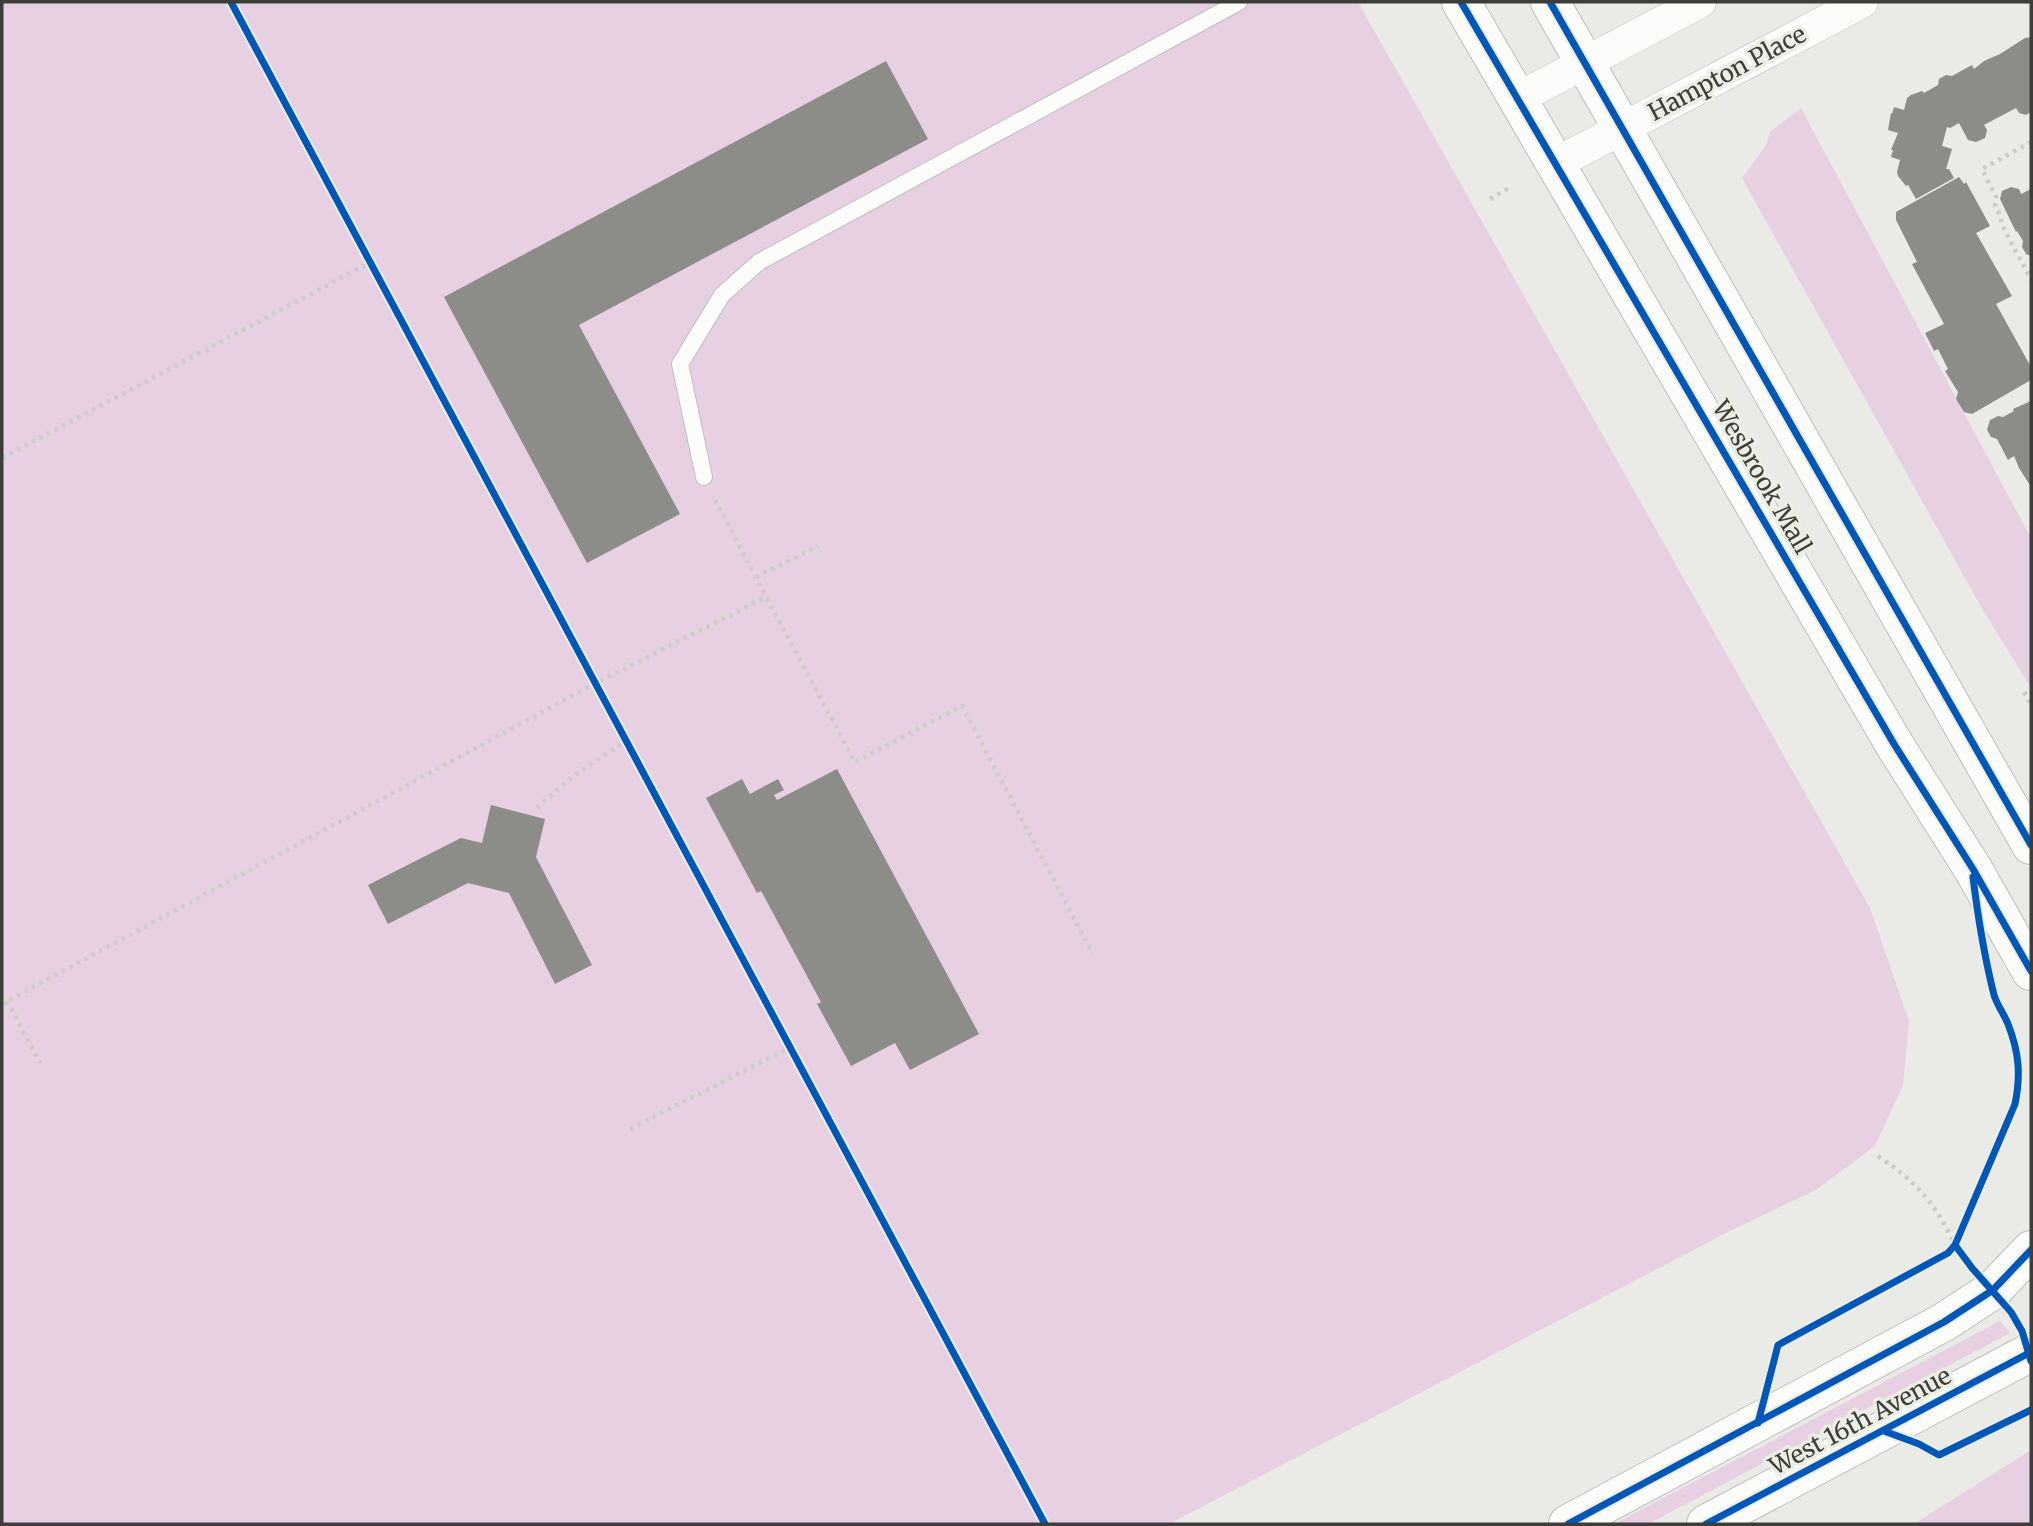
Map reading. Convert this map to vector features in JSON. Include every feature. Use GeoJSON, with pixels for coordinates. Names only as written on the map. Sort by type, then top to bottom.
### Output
{"type":"FeatureCollection","features":[{"type":"Feature","properties":{"kind":"main road","name":"Wesbrook Mall"},"geometry":{"type":"LineString","coordinates":[[1461,2],[1894,744],[1973,869],[2031,971]]}},
{"type":"Feature","properties":{"kind":"main road","name":"Wesbrook Mall"},"geometry":{"type":"LineString","coordinates":[[1550,2],[2031,845]]}},
{"type":"Feature","properties":{"kind":"main road","name":"West 16th Avenue"},"geometry":{"type":"LineString","coordinates":[[1568,1524],[1944,1322],[1993,1290],[2031,1250]]}},
{"type":"Feature","properties":{"kind":"main road","name":"West 16th Avenue"},"geometry":{"type":"LineString","coordinates":[[1706,1524],[2031,1352]]}},
{"type":"Feature","properties":{"kind":"street"},"geometry":{"type":"LineString","coordinates":[[1518,98],[1700,2]]}},
{"type":"Feature","properties":{"kind":"street","name":"Hampton Place"},"geometry":{"type":"LineString","coordinates":[[1555,164],[1862,2]]}},
{"type":"Feature","properties":{"kind":"lane"},"geometry":{"type":"LineString","coordinates":[[704,477],[680,364],[722,295],[759,262],[1238,2]]}},
{"type":"Feature","properties":{"kind":"path"},"geometry":{"type":"LineString","coordinates":[[2031,142],[1982,169],[1996,197],[1995,206],[2001,223],[2031,280]]}},
{"type":"Feature","properties":{"kind":"path"},"geometry":{"type":"LineString","coordinates":[[1490,199],[1512,186]]}},
{"type":"Feature","properties":{"kind":"path"},"geometry":{"type":"LineString","coordinates":[[365,250],[377,274]]}},
{"type":"Feature","properties":{"kind":"path"},"geometry":{"type":"LineString","coordinates":[[2,458],[371,262]]}},
{"type":"Feature","properties":{"kind":"path"},"geometry":{"type":"LineString","coordinates":[[704,477],[855,762],[962,706],[1093,954]]}},
{"type":"Feature","properties":{"kind":"path"},"geometry":{"type":"LineString","coordinates":[[756,577],[818,546]]}},
{"type":"Feature","properties":{"kind":"path"},"geometry":{"type":"LineString","coordinates":[[40,1063],[4,1002],[596,683],[766,597]]}},
{"type":"Feature","properties":{"kind":"path"},"geometry":{"type":"LineString","coordinates":[[590,671],[602,694]]}},
{"type":"Feature","properties":{"kind":"path"},"geometry":{"type":"LineString","coordinates":[[2024,692],[2031,703]]}},
{"type":"Feature","properties":{"kind":"path"},"geometry":{"type":"LineString","coordinates":[[621,729],[634,753]]}},
{"type":"Feature","properties":{"kind":"path"},"geometry":{"type":"LineString","coordinates":[[537,808],[572,776],[627,740]]}},
{"type":"Feature","properties":{"kind":"path"},"geometry":{"type":"LineString","coordinates":[[785,1035],[798,1059]]}},
{"type":"Feature","properties":{"kind":"path"},"geometry":{"type":"LineString","coordinates":[[630,1129],[791,1047]]}},
{"type":"Feature","properties":{"kind":"path"},"geometry":{"type":"LineString","coordinates":[[1878,1156],[1913,1181],[1929,1200],[1955,1245],[1993,1290]]}},
{"type":"Feature","properties":{"kind":"path"},"geometry":{"type":"LineString","coordinates":[[1948,1253],[1961,1232]]}},
{"type":"Feature","properties":{"kind":"shaded area"},"geometry":{"type":"Polygon","coordinates":[[[2,2],[1358,2],[1870,908],[1909,1021],[1903,1085],[1875,1146],[1816,1190],[1730,1231],[1169,1524],[2,1524],[2,2]]]}},
{"type":"Feature","properties":{"kind":"shaded area"},"geometry":{"type":"Polygon","coordinates":[[[1801,108],[2031,538],[2031,688],[1980,605],[1742,178],[1766,145],[1770,132],[1801,108]]]}},
{"type":"Feature","properties":{"kind":"shaded area"},"geometry":{"type":"Polygon","coordinates":[[[2000,1321],[2010,1333],[1648,1524],[1614,1524],[2000,1321]]]}},
{"type":"Feature","properties":{"kind":"shaded area"},"geometry":{"type":"Polygon","coordinates":[[[2031,1450],[2031,1524],[1914,1524],[2031,1450]]]}},
{"type":"Feature","properties":{"kind":"building"},"geometry":{"type":"Polygon","coordinates":[[[2031,37],[2031,112],[2026,115],[2019,113],[2016,108],[1984,125],[1987,130],[1985,138],[1976,142],[1968,140],[1959,123],[1947,127],[1942,146],[1952,149],[1946,169],[1949,169],[1954,178],[1916,199],[1908,185],[1898,176],[1900,160],[1891,157],[1898,133],[1888,130],[1894,107],[1904,110],[1907,98],[1911,95],[1922,91],[1924,93],[1938,85],[1939,79],[1946,75],[1952,76],[1972,65],[1974,69],[2031,37]]]}},
{"type":"Feature","properties":{"kind":"building"},"geometry":{"type":"Polygon","coordinates":[[[886,61],[928,139],[579,325],[680,514],[587,563],[444,297],[886,61]]]}},
{"type":"Feature","properties":{"kind":"building"},"geometry":{"type":"Polygon","coordinates":[[[1959,177],[1964,184],[1966,182],[1990,226],[1976,233],[2012,296],[1996,304],[2031,367],[2031,380],[1972,414],[1964,412],[1956,399],[1958,392],[1945,371],[1948,369],[1938,349],[1934,351],[1925,333],[1944,324],[1912,264],[1917,262],[1896,220],[1896,212],[1959,177]]]}},
{"type":"Feature","properties":{"kind":"building"},"geometry":{"type":"Polygon","coordinates":[[[2011,187],[2019,189],[2021,194],[2031,189],[2031,256],[2026,254],[2022,247],[2023,241],[2000,199],[2002,191],[2011,187]]]}},
{"type":"Feature","properties":{"kind":"building"},"geometry":{"type":"Polygon","coordinates":[[[2031,401],[2031,487],[2014,456],[2008,460],[1997,439],[1991,437],[1987,430],[1990,420],[2003,417],[2031,401]]]}},
{"type":"Feature","properties":{"kind":"building"},"geometry":{"type":"Polygon","coordinates":[[[837,769],[979,1034],[910,1070],[895,1043],[851,1066],[817,1004],[821,1002],[761,891],[757,893],[706,798],[742,779],[750,794],[778,779],[784,790],[774,795],[777,800],[837,769]]]}},
{"type":"Feature","properties":{"kind":"building"},"geometry":{"type":"Polygon","coordinates":[[[491,805],[545,819],[536,857],[592,965],[555,984],[509,893],[468,883],[388,924],[368,885],[461,838],[482,843],[491,805]]]}},
{"type":"Feature","properties":{"kind":"cycle path"},"geometry":{"type":"LineString","coordinates":[[231,2],[1045,1524]]}},
{"type":"Feature","properties":{"kind":"cycle path"},"geometry":{"type":"LineString","coordinates":[[1461,2],[1894,744],[1973,869],[2031,971]]}},
{"type":"Feature","properties":{"kind":"cycle path"},"geometry":{"type":"LineString","coordinates":[[1550,2],[2031,845]]}},
{"type":"Feature","properties":{"kind":"cycle path"},"geometry":{"type":"LineString","coordinates":[[1758,1423],[1778,1345],[1948,1253],[1955,1245],[2015,1104],[2018,1083],[2017,1054],[2008,1024],[1994,995],[1973,877]]}},
{"type":"Feature","properties":{"kind":"cycle path"},"geometry":{"type":"LineString","coordinates":[[1955,1245],[2011,1312],[2022,1331],[2031,1361]]}},
{"type":"Feature","properties":{"kind":"cycle path"},"geometry":{"type":"LineString","coordinates":[[1568,1524],[1944,1322],[1993,1290],[2031,1250]]}},
{"type":"Feature","properties":{"kind":"cycle path"},"geometry":{"type":"LineString","coordinates":[[1706,1524],[2031,1352]]}},
{"type":"Feature","properties":{"kind":"cycle path"},"geometry":{"type":"LineString","coordinates":[[1884,1431],[1939,1455],[2031,1410]]}}]}
